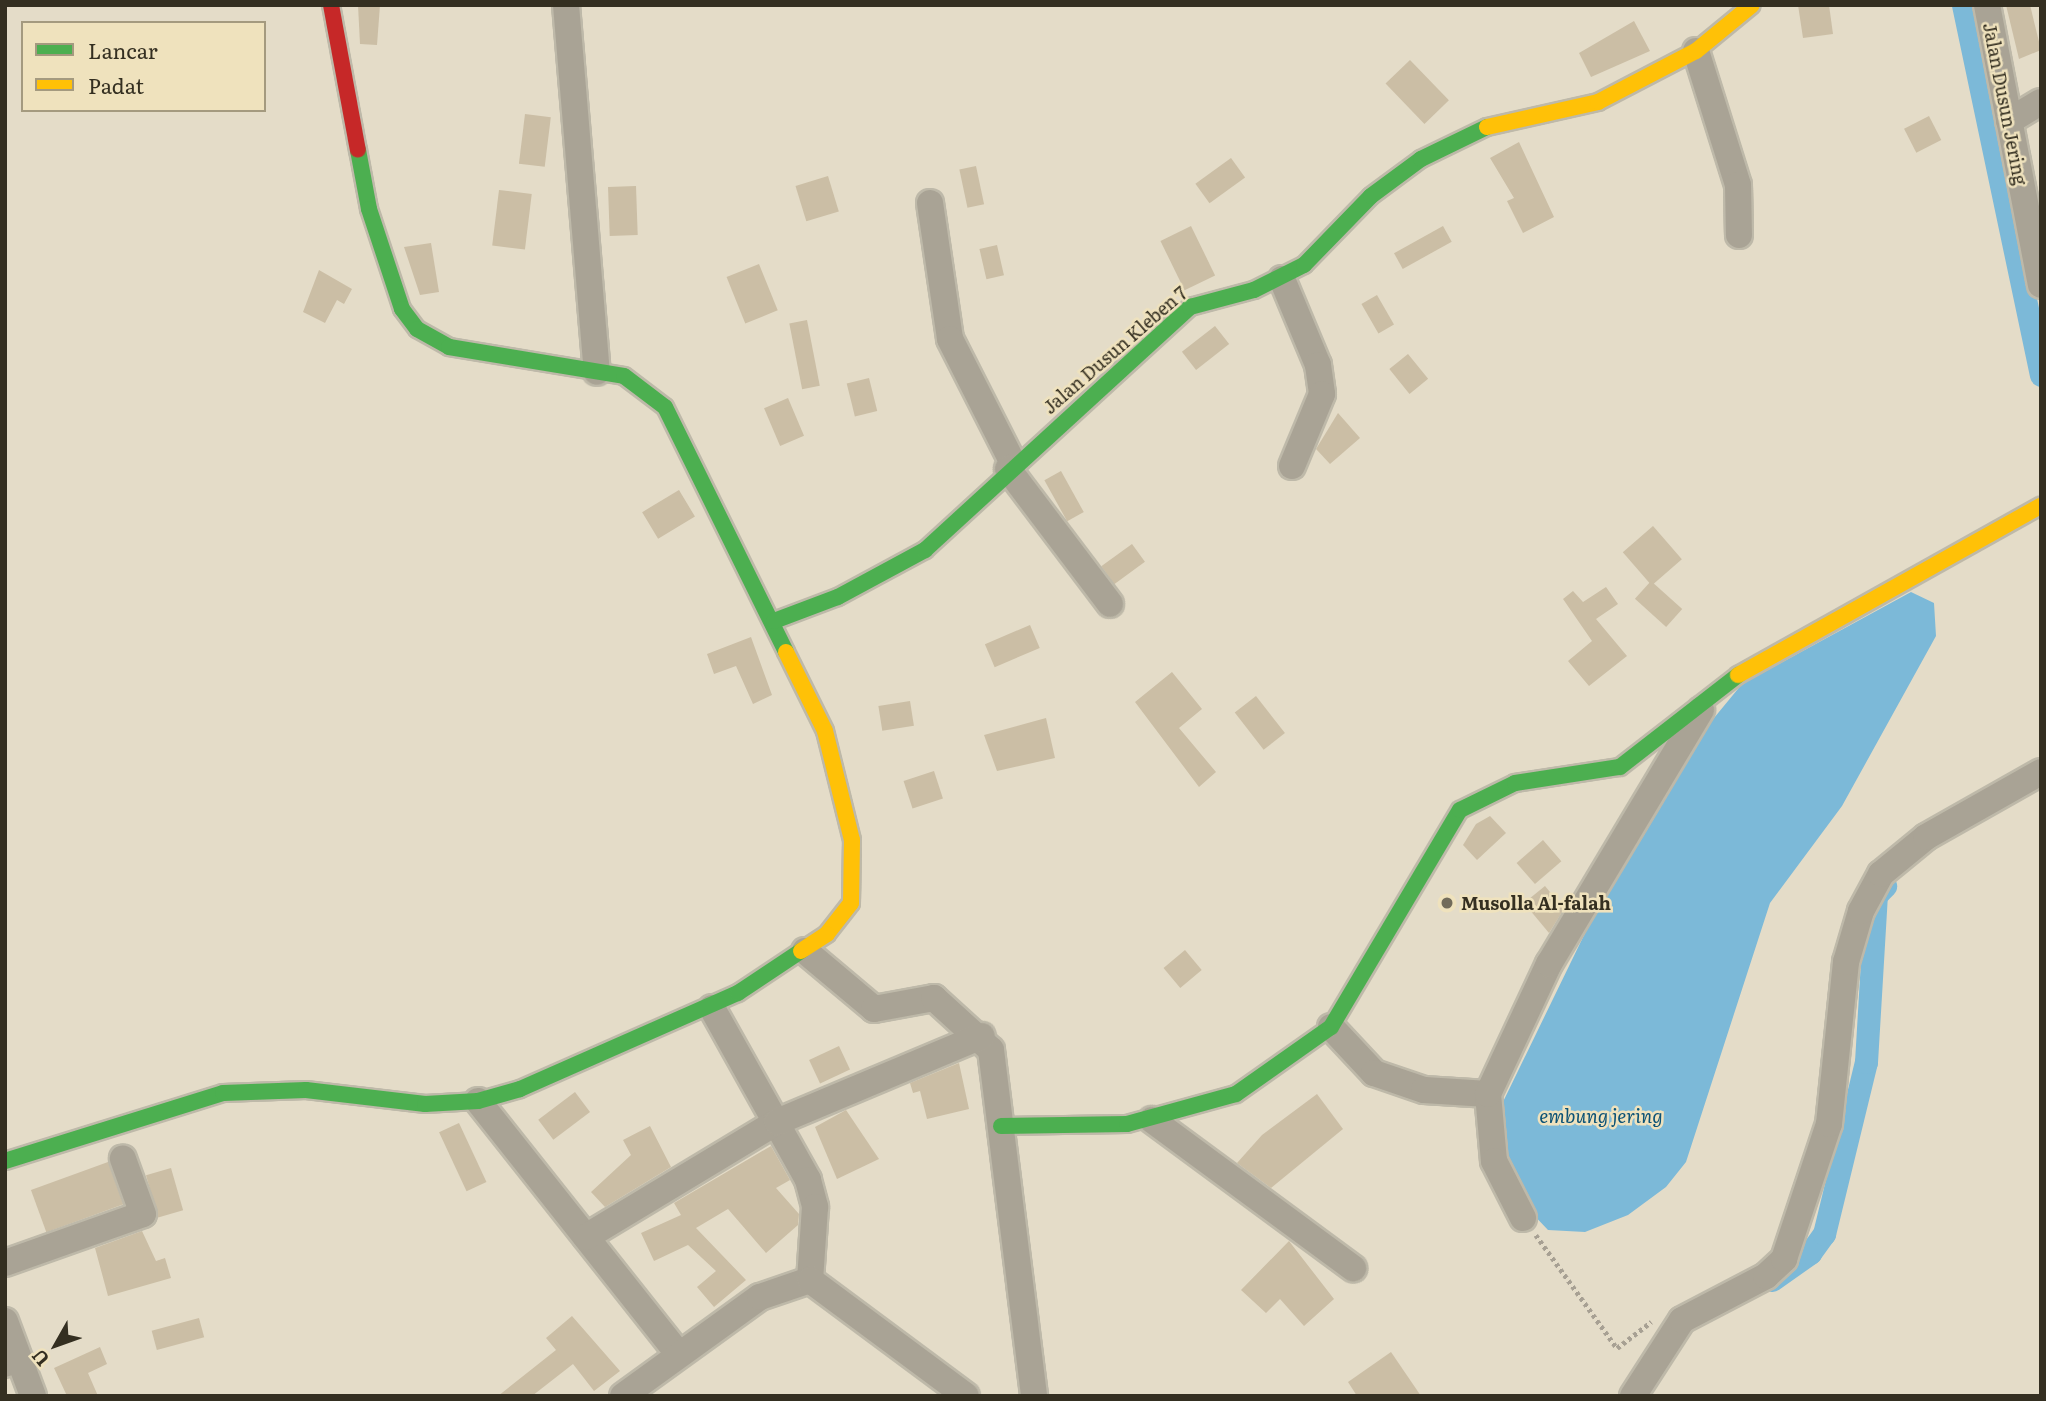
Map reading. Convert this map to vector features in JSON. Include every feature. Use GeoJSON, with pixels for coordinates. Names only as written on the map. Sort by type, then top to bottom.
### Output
{"type":"FeatureCollection","features":[{"type":"Feature","properties":{"kind":"street"},"geometry":{"type":"LineString","coordinates":[[5,1161],[223,1093],[273,1089],[425,1104],[478,1101],[712,1008],[805,951],[851,903],[852,840],[825,730],[774,621],[665,407],[624,376],[449,347],[417,329],[402,309],[369,209],[331,5]]}},
{"type":"Feature","properties":{"kind":"street"},"geometry":{"type":"LineString","coordinates":[[566,5],[597,372]]}},
{"type":"Feature","properties":{"kind":"street","name":"Jalan Dusun Kleben 7"},"geometry":{"type":"LineString","coordinates":[[774,621],[838,597],[925,550],[1011,466],[1190,307],[1282,279],[1317,253],[1371,196],[1445,145],[1475,130],[1598,102],[1696,51],[1752,5]]}},
{"type":"Feature","properties":{"kind":"street","name":"Jalan Dusun Jering"},"geometry":{"type":"LineString","coordinates":[[1987,5],[2041,285]]}},
{"type":"Feature","properties":{"kind":"street"},"geometry":{"type":"LineString","coordinates":[[1696,51],[1738,185],[1739,235]]}},
{"type":"Feature","properties":{"kind":"street"},"geometry":{"type":"LineString","coordinates":[[2009,121],[2041,102]]}},
{"type":"Feature","properties":{"kind":"street"},"geometry":{"type":"LineString","coordinates":[[930,203],[950,340],[1011,466],[1110,604]]}},
{"type":"Feature","properties":{"kind":"street"},"geometry":{"type":"LineString","coordinates":[[1282,279],[1318,365],[1322,394],[1292,466]]}},
{"type":"Feature","properties":{"kind":"street"},"geometry":{"type":"LineString","coordinates":[[1001,1126],[1153,1120],[1236,1094],[1331,1027],[1460,810],[1515,783],[1620,768],[1703,707],[1749,666],[1857,606],[1897,591],[2041,506]]}},
{"type":"Feature","properties":{"kind":"street"},"geometry":{"type":"LineString","coordinates":[[1522,1218],[1494,1161],[1488,1094],[1549,964],[1703,707]]}},
{"type":"Feature","properties":{"kind":"street"},"geometry":{"type":"LineString","coordinates":[[1633,1396],[1682,1320],[1766,1276],[1784,1259],[1829,1124],[1852,940],[1881,874],[1926,837],[2041,772]]}},
{"type":"Feature","properties":{"kind":"street"},"geometry":{"type":"LineString","coordinates":[[805,951],[874,1009],[934,998],[982,1036],[994,1057],[1034,1396]]}},
{"type":"Feature","properties":{"kind":"street"},"geometry":{"type":"LineString","coordinates":[[712,1008],[777,1122],[815,1207],[810,1280]]}},
{"type":"Feature","properties":{"kind":"street"},"geometry":{"type":"LineString","coordinates":[[1331,1027],[1374,1073],[1424,1090],[1488,1094]]}},
{"type":"Feature","properties":{"kind":"street"},"geometry":{"type":"LineString","coordinates":[[586,1237],[777,1122],[982,1036]]}},
{"type":"Feature","properties":{"kind":"street"},"geometry":{"type":"LineString","coordinates":[[478,1101],[678,1353]]}},
{"type":"Feature","properties":{"kind":"street"},"geometry":{"type":"LineString","coordinates":[[1153,1120],[1353,1268]]}},
{"type":"Feature","properties":{"kind":"street"},"geometry":{"type":"LineString","coordinates":[[5,1263],[143,1214],[123,1159]]}},
{"type":"Feature","properties":{"kind":"street"},"geometry":{"type":"LineString","coordinates":[[623,1396],[678,1353],[760,1297],[810,1280]]}},
{"type":"Feature","properties":{"kind":"street"},"geometry":{"type":"LineString","coordinates":[[810,1280],[967,1396]]}},
{"type":"Feature","properties":{"kind":"street"},"geometry":{"type":"LineString","coordinates":[[5,1321],[14,1369],[33,1396]]}},
{"type":"Feature","properties":{"kind":"path"},"geometry":{"type":"LineString","coordinates":[[1522,1218],[1617,1348],[1655,1319]]}},
{"type":"Feature","properties":{"kind":"water","name":"embung jering"},"geometry":{"type":"Polygon","coordinates":[[[1911,592],[1934,603],[1936,636],[1842,806],[1770,903],[1686,1162],[1666,1187],[1628,1215],[1585,1232],[1548,1230],[1513,1193],[1499,1139],[1501,1106],[1622,857],[1686,752],[1742,684],[1911,592]]]}},
{"type":"Feature","properties":{"kind":"building"},"geometry":{"type":"Polygon","coordinates":[[[358,5],[380,5],[377,45],[360,44],[358,5]]]}},
{"type":"Feature","properties":{"kind":"building"},"geometry":{"type":"Polygon","coordinates":[[[1798,5],[1829,5],[1833,34],[1803,38],[1798,5]]]}},
{"type":"Feature","properties":{"kind":"building"},"geometry":{"type":"Polygon","coordinates":[[[2006,5],[2030,5],[2041,50],[2019,59],[2006,5]]]}},
{"type":"Feature","properties":{"kind":"building"},"geometry":{"type":"Polygon","coordinates":[[[1634,21],[1650,51],[1591,77],[1579,53],[1634,21]]]}},
{"type":"Feature","properties":{"kind":"building"},"geometry":{"type":"Polygon","coordinates":[[[1410,60],[1449,100],[1424,124],[1386,84],[1410,60]]]}},
{"type":"Feature","properties":{"kind":"building"},"geometry":{"type":"Polygon","coordinates":[[[525,114],[551,117],[545,167],[519,164],[525,114]]]}},
{"type":"Feature","properties":{"kind":"building"},"geometry":{"type":"Polygon","coordinates":[[[1929,116],[1941,140],[1916,153],[1904,129],[1929,116]]]}},
{"type":"Feature","properties":{"kind":"building"},"geometry":{"type":"Polygon","coordinates":[[[1519,142],[1554,217],[1523,233],[1507,201],[1514,198],[1490,158],[1519,142]]]}},
{"type":"Feature","properties":{"kind":"building"},"geometry":{"type":"Polygon","coordinates":[[[1231,158],[1245,177],[1210,203],[1195,184],[1231,158]]]}},
{"type":"Feature","properties":{"kind":"building"},"geometry":{"type":"Polygon","coordinates":[[[976,166],[984,204],[967,208],[959,170],[976,166]]]}},
{"type":"Feature","properties":{"kind":"building"},"geometry":{"type":"Polygon","coordinates":[[[828,176],[839,211],[806,221],[795,186],[828,176]]]}},
{"type":"Feature","properties":{"kind":"building"},"geometry":{"type":"Polygon","coordinates":[[[636,186],[638,235],[610,236],[608,187],[636,186]]]}},
{"type":"Feature","properties":{"kind":"building"},"geometry":{"type":"Polygon","coordinates":[[[499,190],[532,194],[525,250],[492,246],[499,190]]]}},
{"type":"Feature","properties":{"kind":"building"},"geometry":{"type":"Polygon","coordinates":[[[1191,226],[1215,275],[1185,290],[1160,241],[1191,226]]]}},
{"type":"Feature","properties":{"kind":"building"},"geometry":{"type":"Polygon","coordinates":[[[1443,226],[1452,242],[1403,269],[1394,253],[1443,226]]]}},
{"type":"Feature","properties":{"kind":"building"},"geometry":{"type":"Polygon","coordinates":[[[431,243],[439,292],[420,295],[404,247],[431,243]]]}},
{"type":"Feature","properties":{"kind":"building"},"geometry":{"type":"Polygon","coordinates":[[[997,245],[1004,275],[986,279],[979,249],[997,245]]]}},
{"type":"Feature","properties":{"kind":"building"},"geometry":{"type":"Polygon","coordinates":[[[759,264],[778,310],[745,323],[727,277],[759,264]]]}},
{"type":"Feature","properties":{"kind":"building"},"geometry":{"type":"Polygon","coordinates":[[[319,270],[352,289],[344,304],[337,300],[325,323],[303,312],[319,270]]]}},
{"type":"Feature","properties":{"kind":"building"},"geometry":{"type":"Polygon","coordinates":[[[1377,295],[1394,324],[1378,333],[1361,304],[1377,295]]]}},
{"type":"Feature","properties":{"kind":"building"},"geometry":{"type":"Polygon","coordinates":[[[807,320],[820,386],[802,389],[789,323],[807,320]]]}},
{"type":"Feature","properties":{"kind":"building"},"geometry":{"type":"Polygon","coordinates":[[[1215,326],[1229,344],[1196,370],[1182,352],[1215,326]]]}},
{"type":"Feature","properties":{"kind":"building"},"geometry":{"type":"Polygon","coordinates":[[[1408,354],[1428,379],[1409,394],[1389,369],[1408,354]]]}},
{"type":"Feature","properties":{"kind":"building"},"geometry":{"type":"Polygon","coordinates":[[[869,378],[877,411],[855,417],[847,384],[869,378]]]}},
{"type":"Feature","properties":{"kind":"building"},"geometry":{"type":"Polygon","coordinates":[[[788,398],[804,436],[780,446],[764,408],[788,398]]]}},
{"type":"Feature","properties":{"kind":"building"},"geometry":{"type":"Polygon","coordinates":[[[1338,413],[1360,438],[1330,464],[1316,449],[1338,413]]]}},
{"type":"Feature","properties":{"kind":"building"},"geometry":{"type":"Polygon","coordinates":[[[1061,471],[1084,512],[1067,521],[1044,480],[1061,471]]]}},
{"type":"Feature","properties":{"kind":"building"},"geometry":{"type":"Polygon","coordinates":[[[679,490],[695,517],[658,539],[642,512],[679,490]]]}},
{"type":"Feature","properties":{"kind":"building"},"geometry":{"type":"Polygon","coordinates":[[[1653,526],[1682,559],[1652,585],[1623,552],[1653,526]]]}},
{"type":"Feature","properties":{"kind":"building"},"geometry":{"type":"Polygon","coordinates":[[[1132,544],[1145,562],[1114,584],[1101,566],[1132,544]]]}},
{"type":"Feature","properties":{"kind":"building"},"geometry":{"type":"Polygon","coordinates":[[[1651,581],[1682,609],[1666,627],[1635,599],[1651,581]]]}},
{"type":"Feature","properties":{"kind":"building"},"geometry":{"type":"Polygon","coordinates":[[[1606,587],[1618,604],[1596,619],[1627,656],[1589,686],[1568,661],[1592,641],[1563,599],[1573,591],[1583,602],[1606,587]]]}},
{"type":"Feature","properties":{"kind":"building"},"geometry":{"type":"Polygon","coordinates":[[[1030,625],[1040,648],[995,667],[985,644],[1030,625]]]}},
{"type":"Feature","properties":{"kind":"building"},"geometry":{"type":"Polygon","coordinates":[[[751,637],[772,695],[753,704],[736,666],[714,674],[707,654],[751,637]]]}},
{"type":"Feature","properties":{"kind":"building"},"geometry":{"type":"Polygon","coordinates":[[[1172,672],[1202,709],[1179,728],[1216,772],[1199,787],[1135,702],[1172,672]]]}},
{"type":"Feature","properties":{"kind":"building"},"geometry":{"type":"Polygon","coordinates":[[[1256,696],[1285,733],[1264,750],[1235,713],[1256,696]]]}},
{"type":"Feature","properties":{"kind":"building"},"geometry":{"type":"Polygon","coordinates":[[[910,701],[914,726],[882,731],[878,706],[910,701]]]}},
{"type":"Feature","properties":{"kind":"building"},"geometry":{"type":"Polygon","coordinates":[[[1046,718],[1055,758],[997,771],[984,735],[1046,718]]]}},
{"type":"Feature","properties":{"kind":"building"},"geometry":{"type":"Polygon","coordinates":[[[934,771],[943,799],[913,808],[904,781],[934,771]]]}},
{"type":"Feature","properties":{"kind":"building"},"geometry":{"type":"Polygon","coordinates":[[[1490,816],[1506,833],[1477,860],[1463,845],[1476,824],[1490,816]]]}},
{"type":"Feature","properties":{"kind":"building"},"geometry":{"type":"Polygon","coordinates":[[[1543,840],[1561,861],[1535,884],[1517,863],[1543,840]]]}},
{"type":"Feature","properties":{"kind":"building"},"geometry":{"type":"Polygon","coordinates":[[[1545,886],[1564,909],[1549,933],[1524,903],[1545,886]]]}},
{"type":"Feature","properties":{"kind":"building"},"geometry":{"type":"Polygon","coordinates":[[[1185,950],[1202,970],[1180,988],[1164,968],[1185,950]]]}},
{"type":"Feature","properties":{"kind":"building"},"geometry":{"type":"Polygon","coordinates":[[[839,1046],[850,1070],[820,1084],[809,1060],[839,1046]]]}},
{"type":"Feature","properties":{"kind":"building"},"geometry":{"type":"Polygon","coordinates":[[[959,1063],[969,1109],[927,1119],[920,1091],[913,1093],[910,1083],[959,1063]]]}},
{"type":"Feature","properties":{"kind":"building"},"geometry":{"type":"Polygon","coordinates":[[[575,1092],[590,1112],[553,1140],[538,1120],[575,1092]]]}},
{"type":"Feature","properties":{"kind":"building"},"geometry":{"type":"Polygon","coordinates":[[[1317,1094],[1343,1129],[1271,1188],[1237,1163],[1262,1135],[1317,1094]]]}},
{"type":"Feature","properties":{"kind":"building"},"geometry":{"type":"Polygon","coordinates":[[[846,1110],[879,1159],[837,1179],[815,1127],[846,1110]]]}},
{"type":"Feature","properties":{"kind":"building"},"geometry":{"type":"Polygon","coordinates":[[[459,1123],[486,1182],[467,1191],[439,1132],[459,1123]]]}},
{"type":"Feature","properties":{"kind":"building"},"geometry":{"type":"Polygon","coordinates":[[[650,1126],[671,1167],[605,1207],[591,1192],[631,1155],[623,1140],[650,1126]]]}},
{"type":"Feature","properties":{"kind":"building"},"geometry":{"type":"Polygon","coordinates":[[[771,1146],[790,1180],[776,1188],[799,1214],[798,1225],[766,1253],[728,1209],[696,1228],[746,1280],[714,1307],[697,1287],[716,1271],[688,1245],[654,1261],[641,1233],[681,1215],[674,1203],[771,1146]]]}},
{"type":"Feature","properties":{"kind":"building"},"geometry":{"type":"Polygon","coordinates":[[[108,1162],[123,1204],[46,1232],[31,1190],[108,1162]]]}},
{"type":"Feature","properties":{"kind":"building"},"geometry":{"type":"Polygon","coordinates":[[[171,1168],[183,1210],[158,1217],[146,1175],[171,1168]]]}},
{"type":"Feature","properties":{"kind":"building"},"geometry":{"type":"Polygon","coordinates":[[[142,1231],[156,1261],[165,1258],[171,1278],[108,1296],[95,1248],[142,1231]]]}},
{"type":"Feature","properties":{"kind":"building"},"geometry":{"type":"Polygon","coordinates":[[[1289,1241],[1334,1299],[1304,1326],[1280,1299],[1266,1313],[1241,1290],[1289,1241]]]}},
{"type":"Feature","properties":{"kind":"building"},"geometry":{"type":"Polygon","coordinates":[[[572,1316],[620,1371],[594,1391],[573,1364],[532,1396],[498,1396],[556,1350],[546,1338],[572,1316]]]}},
{"type":"Feature","properties":{"kind":"building"},"geometry":{"type":"Polygon","coordinates":[[[199,1318],[204,1337],[157,1350],[152,1331],[199,1318]]]}},
{"type":"Feature","properties":{"kind":"building"},"geometry":{"type":"Polygon","coordinates":[[[100,1347],[107,1364],[88,1373],[98,1396],[67,1396],[54,1368],[100,1347]]]}},
{"type":"Feature","properties":{"kind":"building"},"geometry":{"type":"Polygon","coordinates":[[[1391,1352],[1421,1396],[1357,1396],[1348,1382],[1391,1352]]]}},
{"type":"Feature","properties":{"kind":"waterway"},"geometry":{"type":"LineString","coordinates":[[1963,5],[2041,375]]}},
{"type":"Feature","properties":{"kind":"waterway"},"geometry":{"type":"LineString","coordinates":[[1772,1280],[1810,1253],[1824,1234],[1866,1062],[1876,895],[1885,886]]}},
{"type":"Feature","properties":{"kind":"traffic: fast"},"geometry":{"type":"LineString","coordinates":[[774,621],[838,597],[925,550],[1190,307],[1254,290],[1304,265],[1371,196],[1421,159],[1487,127]]}},
{"type":"Feature","properties":{"kind":"traffic: fast"},"geometry":{"type":"LineString","coordinates":[[358,150],[369,209],[402,309],[417,329],[449,347],[624,376],[665,407],[786,652]]}},
{"type":"Feature","properties":{"kind":"traffic: fast"},"geometry":{"type":"LineString","coordinates":[[1001,1126],[1127,1124],[1236,1094],[1331,1027],[1460,810],[1515,783],[1620,767],[1738,675]]}},
{"type":"Feature","properties":{"kind":"traffic: fast"},"geometry":{"type":"LineString","coordinates":[[5,1161],[223,1093],[306,1090],[425,1104],[478,1101],[520,1089],[738,993],[801,951]]}},
{"type":"Feature","properties":{"kind":"traffic: slow"},"geometry":{"type":"LineString","coordinates":[[1487,127],[1598,102],[1696,51],[1752,5]]}},
{"type":"Feature","properties":{"kind":"traffic: slow"},"geometry":{"type":"LineString","coordinates":[[1738,675],[2041,506]]}},
{"type":"Feature","properties":{"kind":"traffic: slow"},"geometry":{"type":"LineString","coordinates":[[786,652],[825,731],[852,840],[851,903],[827,934],[801,951]]}},
{"type":"Feature","properties":{"kind":"traffic: jam"},"geometry":{"type":"LineString","coordinates":[[331,5],[358,150]]}},
{"type":"Feature","properties":{"kind":"place","name":"Musolla Al-falah"},"geometry":{"type":"Point","coordinates":[1447,903]}}]}
